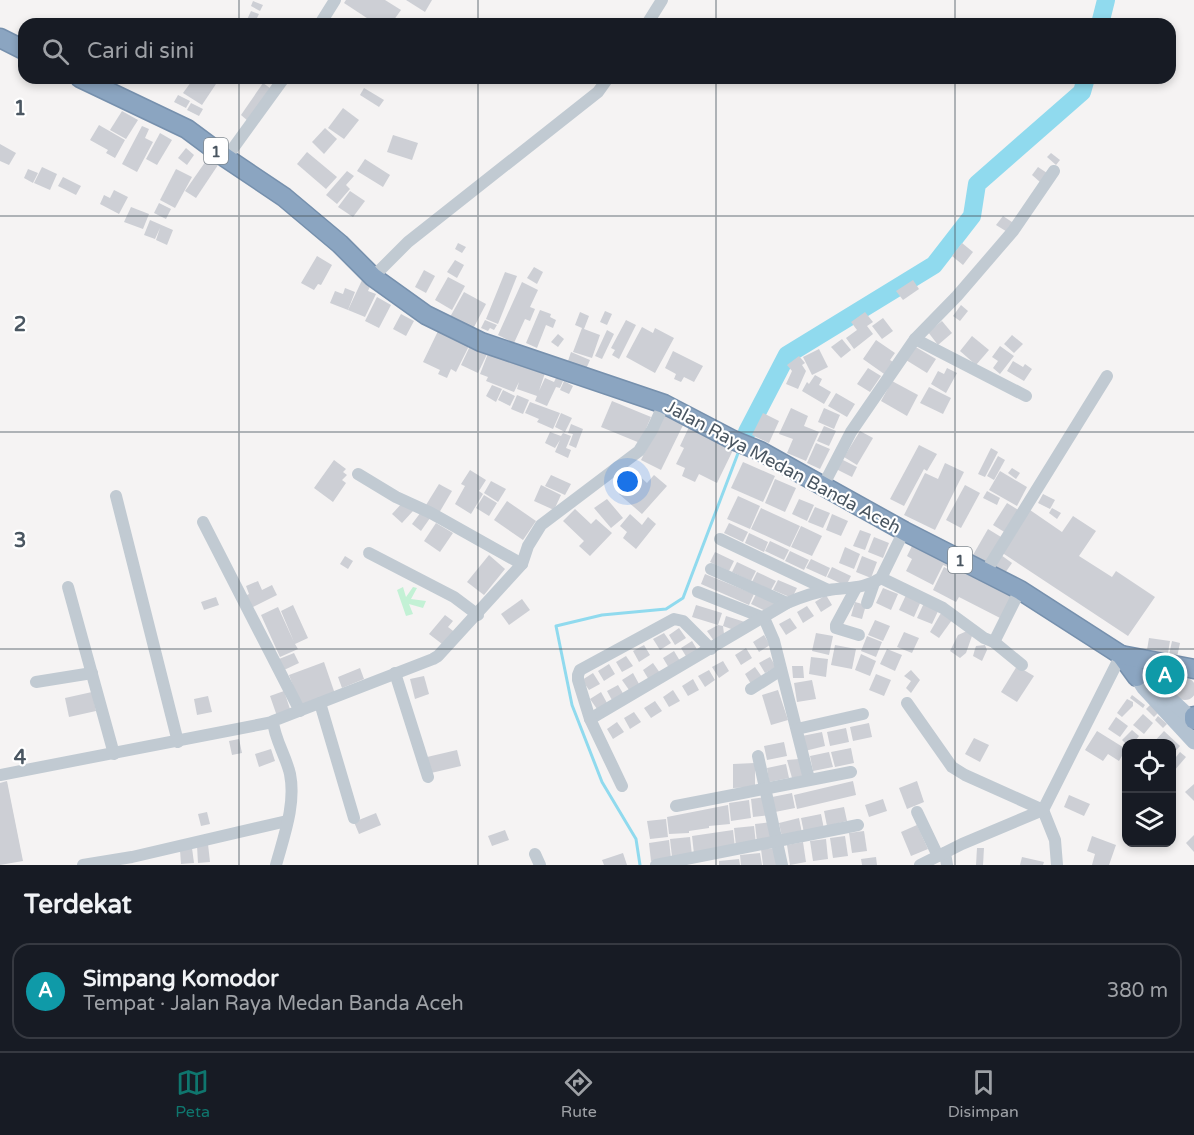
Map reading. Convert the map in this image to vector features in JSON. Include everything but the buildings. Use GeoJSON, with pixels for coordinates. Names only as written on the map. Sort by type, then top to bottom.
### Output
{"type":"FeatureCollection","features":[{"type":"Feature","properties":{"kind":"highway"},"geometry":{"type":"LineString","coordinates":[[0,38],[18,47]]}},
{"type":"Feature","properties":{"kind":"highway","name":"Jalan Raya Medan Banda Aceh"},"geometry":{"type":"LineString","coordinates":[[93,84],[187,129],[284,197],[340,244],[373,277],[426,315],[481,342],[664,404],[771,458],[904,531],[1020,590],[1121,655],[1137,677]]}},
{"type":"Feature","properties":{"kind":"highway"},"geometry":{"type":"LineString","coordinates":[[1121,655],[1194,669]]}},
{"type":"Feature","properties":{"kind":"main road","name":"Jalan Raya Medan Banda Aceh"},"geometry":{"type":"LineString","coordinates":[[1137,677],[1152,682],[1194,719]]}},
{"type":"Feature","properties":{"kind":"main road","name":"1"},"geometry":{"type":"LineString","coordinates":[[1137,677],[1144,688],[1194,742]]}},
{"type":"Feature","properties":{"kind":"street"},"geometry":{"type":"LineString","coordinates":[[324,18],[335,0]]}},
{"type":"Feature","properties":{"kind":"street"},"geometry":{"type":"LineString","coordinates":[[652,18],[662,0]]}},
{"type":"Feature","properties":{"kind":"street"},"geometry":{"type":"LineString","coordinates":[[226,158],[280,84]]}},
{"type":"Feature","properties":{"kind":"street"},"geometry":{"type":"LineString","coordinates":[[373,277],[408,242],[598,92],[604,84]]}},
{"type":"Feature","properties":{"kind":"street"},"geometry":{"type":"LineString","coordinates":[[823,486],[851,432],[915,339],[957,296],[1012,231],[1054,171]]}},
{"type":"Feature","properties":{"kind":"street"},"geometry":{"type":"LineString","coordinates":[[915,339],[1026,396]]}},
{"type":"Feature","properties":{"kind":"street"},"geometry":{"type":"LineString","coordinates":[[985,573],[1107,376]]}},
{"type":"Feature","properties":{"kind":"street"},"geometry":{"type":"LineString","coordinates":[[0,776],[273,722],[433,659],[478,615],[522,564],[528,546],[541,525],[639,451],[664,404]]}},
{"type":"Feature","properties":{"kind":"street"},"geometry":{"type":"LineString","coordinates":[[358,474],[522,564]]}},
{"type":"Feature","properties":{"kind":"street"},"geometry":{"type":"LineString","coordinates":[[116,496],[178,742]]}},
{"type":"Feature","properties":{"kind":"street"},"geometry":{"type":"LineString","coordinates":[[203,522],[300,711]]}},
{"type":"Feature","properties":{"kind":"street"},"geometry":{"type":"LineString","coordinates":[[867,603],[904,531]]}},
{"type":"Feature","properties":{"kind":"street"},"geometry":{"type":"LineString","coordinates":[[720,539],[828,590]]}},
{"type":"Feature","properties":{"kind":"street"},"geometry":{"type":"LineString","coordinates":[[369,553],[454,597],[478,615]]}},
{"type":"Feature","properties":{"kind":"street"},"geometry":{"type":"LineString","coordinates":[[711,569],[788,603]]}},
{"type":"Feature","properties":{"kind":"street"},"geometry":{"type":"LineString","coordinates":[[590,719],[788,603],[809,594],[856,588],[878,580],[943,608],[984,638],[994,642],[1022,665]]}},
{"type":"Feature","properties":{"kind":"street"},"geometry":{"type":"LineString","coordinates":[[68,588],[114,754]]}},
{"type":"Feature","properties":{"kind":"street"},"geometry":{"type":"LineString","coordinates":[[856,588],[836,628],[859,635]]}},
{"type":"Feature","properties":{"kind":"street"},"geometry":{"type":"LineString","coordinates":[[994,642],[1020,590]]}},
{"type":"Feature","properties":{"kind":"street"},"geometry":{"type":"LineString","coordinates":[[698,592],[764,618],[774,641],[810,779]]}},
{"type":"Feature","properties":{"kind":"street"},"geometry":{"type":"LineString","coordinates":[[622,786],[590,719],[578,680],[580,670],[674,619],[682,621],[711,649]]}},
{"type":"Feature","properties":{"kind":"street"},"geometry":{"type":"LineString","coordinates":[[920,865],[943,858],[1043,810],[1121,655]]}},
{"type":"Feature","properties":{"kind":"street"},"geometry":{"type":"LineString","coordinates":[[751,689],[781,670]]}},
{"type":"Feature","properties":{"kind":"street"},"geometry":{"type":"LineString","coordinates":[[36,682],[92,673]]}},
{"type":"Feature","properties":{"kind":"street"},"geometry":{"type":"LineString","coordinates":[[395,673],[428,777]]}},
{"type":"Feature","properties":{"kind":"street"},"geometry":{"type":"LineString","coordinates":[[320,703],[354,818]]}},
{"type":"Feature","properties":{"kind":"street"},"geometry":{"type":"LineString","coordinates":[[906,703],[952,767],[1043,810],[1055,840],[1057,865]]}},
{"type":"Feature","properties":{"kind":"street"},"geometry":{"type":"LineString","coordinates":[[797,729],[863,714]]}},
{"type":"Feature","properties":{"kind":"street"},"geometry":{"type":"LineString","coordinates":[[273,722],[291,779],[291,804],[276,865]]}},
{"type":"Feature","properties":{"kind":"street"},"geometry":{"type":"LineString","coordinates":[[758,756],[782,865]]}},
{"type":"Feature","properties":{"kind":"street"},"geometry":{"type":"LineString","coordinates":[[676,806],[851,772]]}},
{"type":"Feature","properties":{"kind":"street"},"geometry":{"type":"LineString","coordinates":[[916,812],[943,858]]}},
{"type":"Feature","properties":{"kind":"street"},"geometry":{"type":"LineString","coordinates":[[83,865],[132,857],[287,821]]}},
{"type":"Feature","properties":{"kind":"street"},"geometry":{"type":"LineString","coordinates":[[656,865],[858,825]]}},
{"type":"Feature","properties":{"kind":"green space"},"geometry":{"type":"Polygon","coordinates":[[[403,587],[406,597],[413,587],[417,588],[411,599],[426,601],[423,608],[409,604],[413,614],[406,616],[397,590],[403,587]]]}},
{"type":"Feature","properties":{"kind":"waterway"},"geometry":{"type":"LineString","coordinates":[[1102,18],[1106,0]]}},
{"type":"Feature","properties":{"kind":"waterway"},"geometry":{"type":"LineString","coordinates":[[747,432],[787,355],[934,265],[972,216],[977,184],[1082,92],[1084,84]]}},
{"type":"Feature","properties":{"kind":"waterway"},"geometry":{"type":"LineString","coordinates":[[640,865],[636,839],[602,782],[572,705],[556,626],[602,615],[666,609],[683,598],[740,448]]}},
{"type":"Feature","properties":{"kind":"place","name":"Simpang Komodor"},"geometry":{"type":"Point","coordinates":[1165,675]}}]}
